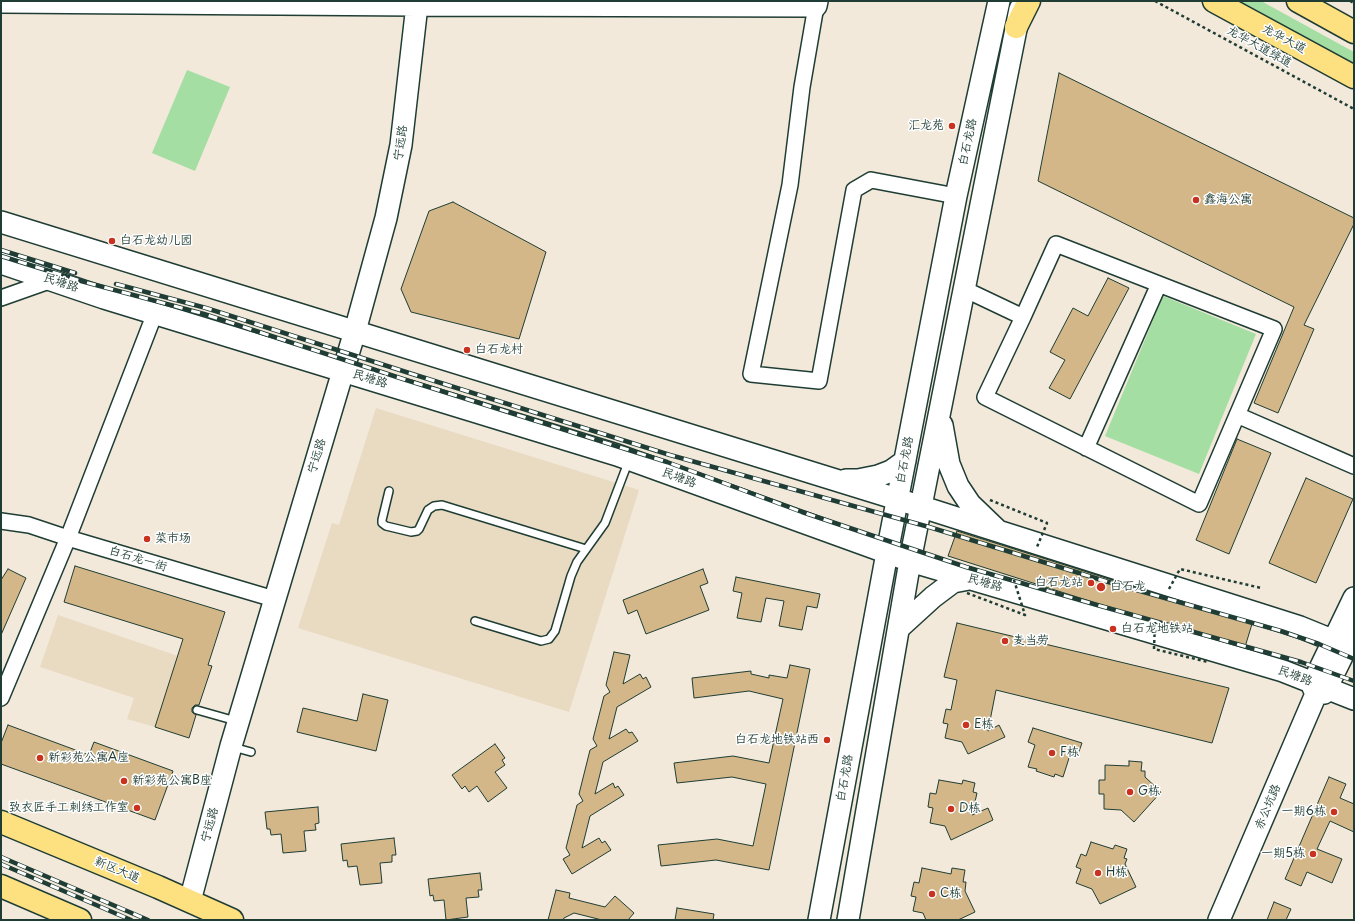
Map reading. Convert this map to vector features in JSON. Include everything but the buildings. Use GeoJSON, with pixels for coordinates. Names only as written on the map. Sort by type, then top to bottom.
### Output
{"type":"FeatureCollection","features":[{"type":"Feature","properties":{"kind":"main road","name":"白石龙路"},"geometry":{"type":"LineString","coordinates":[[819,920],[897,499],[956,196],[999,1]]}},
{"type":"Feature","properties":{"kind":"main road","name":"白石龙路"},"geometry":{"type":"LineString","coordinates":[[848,920],[910,561],[1022,1]]}},
{"type":"Feature","properties":{"kind":"main road"},"geometry":{"type":"LineString","coordinates":[[1016,27],[1030,1]]}},
{"type":"Feature","properties":{"kind":"main road","name":"龙华大道"},"geometry":{"type":"LineString","coordinates":[[1214,1],[1354,77]]}},
{"type":"Feature","properties":{"kind":"main road"},"geometry":{"type":"LineString","coordinates":[[1298,1],[1354,32]]}},
{"type":"Feature","properties":{"kind":"main road"},"geometry":{"type":"LineString","coordinates":[[1,2],[416,5],[817,4]]}},
{"type":"Feature","properties":{"kind":"main road","name":"宁远路"},"geometry":{"type":"LineString","coordinates":[[190,901],[231,746],[343,371],[386,218],[401,145],[416,5]]}},
{"type":"Feature","properties":{"kind":"main road"},"geometry":{"type":"LineString","coordinates":[[1,222],[897,499],[921,508],[1347,642]]}},
{"type":"Feature","properties":{"kind":"main road","name":"民塘路"},"geometry":{"type":"LineString","coordinates":[[1,263],[155,313],[629,460],[910,561],[968,586],[1282,671],[1319,688],[1354,699]]}},
{"type":"Feature","properties":{"kind":"main road"},"geometry":{"type":"LineString","coordinates":[[940,415],[949,464],[958,486],[970,504],[1000,532]]}},
{"type":"Feature","properties":{"kind":"main road"},"geometry":{"type":"LineString","coordinates":[[836,480],[858,480],[878,476],[891,471],[905,461]]}},
{"type":"Feature","properties":{"kind":"main road"},"geometry":{"type":"LineString","coordinates":[[838,535],[862,556],[871,567],[878,580],[880,589]]}},
{"type":"Feature","properties":{"kind":"main road"},"geometry":{"type":"LineString","coordinates":[[899,628],[933,597],[953,582],[968,586]]}},
{"type":"Feature","properties":{"kind":"main road","name":"赤公坑路"},"geometry":{"type":"LineString","coordinates":[[1219,920],[1319,688],[1347,642],[1354,598]]}},
{"type":"Feature","properties":{"kind":"main road","name":"新区大道"},"geometry":{"type":"LineString","coordinates":[[1,822],[232,920]]}},
{"type":"Feature","properties":{"kind":"main road"},"geometry":{"type":"LineString","coordinates":[[1,886],[80,920]]}},
{"type":"Feature","properties":{"kind":"street"},"geometry":{"type":"LineString","coordinates":[[817,4],[802,87],[790,185],[751,374],[819,380],[854,190],[871,180],[956,196]]}},
{"type":"Feature","properties":{"kind":"street"},"geometry":{"type":"LineString","coordinates":[[1056,244],[1274,329],[1199,504],[985,397],[1023,317],[1056,244]]}},
{"type":"Feature","properties":{"kind":"street"},"geometry":{"type":"LineString","coordinates":[[1,298],[52,280]]}},
{"type":"Feature","properties":{"kind":"street"},"geometry":{"type":"LineString","coordinates":[[1086,448],[1159,284]]}},
{"type":"Feature","properties":{"kind":"street"},"geometry":{"type":"LineString","coordinates":[[964,289],[1023,317]]}},
{"type":"Feature","properties":{"kind":"street"},"geometry":{"type":"LineString","coordinates":[[1,698],[68,538],[155,313]]}},
{"type":"Feature","properties":{"kind":"street"},"geometry":{"type":"LineString","coordinates":[[1237,415],[1354,466]]}},
{"type":"Feature","properties":{"kind":"street","name":"白石龙一街"},"geometry":{"type":"LineString","coordinates":[[1,521],[29,525],[274,599]]}},
{"type":"Feature","properties":{"kind":"lane"},"geometry":{"type":"LineString","coordinates":[[475,621],[541,641],[549,639],[555,631],[577,562],[605,524],[629,460]]}},
{"type":"Feature","properties":{"kind":"lane"},"geometry":{"type":"LineString","coordinates":[[389,491],[382,520],[386,526],[414,532],[419,529],[425,513],[428,510],[434,506],[442,505],[586,549]]}},
{"type":"Feature","properties":{"kind":"lane"},"geometry":{"type":"LineString","coordinates":[[198,710],[238,722]]}},
{"type":"Feature","properties":{"kind":"lane"},"geometry":{"type":"LineString","coordinates":[[231,746],[252,752]]}},
{"type":"Feature","properties":{"kind":"path","name":"龙华大道绿道"},"geometry":{"type":"LineString","coordinates":[[1155,1],[1354,109]]}},
{"type":"Feature","properties":{"kind":"path"},"geometry":{"type":"LineString","coordinates":[[1350,1],[1354,3]]}},
{"type":"Feature","properties":{"kind":"path"},"geometry":{"type":"LineString","coordinates":[[990,500],[1047,522],[1037,547]]}},
{"type":"Feature","properties":{"kind":"path"},"geometry":{"type":"LineString","coordinates":[[1169,589],[1180,569],[1262,588]]}},
{"type":"Feature","properties":{"kind":"path"},"geometry":{"type":"LineString","coordinates":[[968,586],[1025,615],[1013,577]]}},
{"type":"Feature","properties":{"kind":"path"},"geometry":{"type":"LineString","coordinates":[[1155,622],[1154,649],[1208,662]]}},
{"type":"Feature","properties":{"kind":"shaded area"},"geometry":{"type":"Polygon","coordinates":[[[376,408],[639,490],[569,712],[298,628],[332,523],[339,525],[376,408]]]}},
{"type":"Feature","properties":{"kind":"shaded area"},"geometry":{"type":"Polygon","coordinates":[[[58,615],[178,656],[155,727],[127,719],[134,698],[40,667],[58,615]]]}},
{"type":"Feature","properties":{"kind":"green space"},"geometry":{"type":"Polygon","coordinates":[[[1236,1],[1261,1],[1354,52],[1354,65],[1236,1]]]}},
{"type":"Feature","properties":{"kind":"green space"},"geometry":{"type":"Polygon","coordinates":[[[187,70],[230,87],[195,171],[152,153],[187,70]]]}},
{"type":"Feature","properties":{"kind":"green space"},"geometry":{"type":"Polygon","coordinates":[[[1163,296],[1256,334],[1199,474],[1105,436],[1163,296]]]}},
{"type":"Feature","properties":{"kind":"railway"},"geometry":{"type":"LineString","coordinates":[[1,250],[75,273]]}},
{"type":"Feature","properties":{"kind":"railway"},"geometry":{"type":"LineString","coordinates":[[1,256],[81,281],[204,314],[403,379],[667,462],[802,512],[966,567],[1301,662],[1354,681]]}},
{"type":"Feature","properties":{"kind":"railway"},"geometry":{"type":"LineString","coordinates":[[116,284],[206,308],[670,455],[929,527],[1105,581],[1281,631],[1319,644],[1354,659]]}},
{"type":"Feature","properties":{"kind":"railway"},"geometry":{"type":"LineString","coordinates":[[1,857],[148,920]]}},
{"type":"Feature","properties":{"kind":"railway"},"geometry":{"type":"LineString","coordinates":[[1,864],[131,920]]}},
{"type":"Feature","properties":{"kind":"place","name":"汇龙苑"},"geometry":{"type":"Point","coordinates":[952,126]}},
{"type":"Feature","properties":{"kind":"place","name":"鑫海公寓"},"geometry":{"type":"Point","coordinates":[1196,200]}},
{"type":"Feature","properties":{"kind":"place","name":"白石龙幼儿园"},"geometry":{"type":"Point","coordinates":[112,241]}},
{"type":"Feature","properties":{"kind":"place","name":"白石龙村"},"geometry":{"type":"Point","coordinates":[467,350]}},
{"type":"Feature","properties":{"kind":"place","name":"菜市场"},"geometry":{"type":"Point","coordinates":[147,539]}},
{"type":"Feature","properties":{"kind":"place","name":"白石龙站"},"geometry":{"type":"Point","coordinates":[1091,583]}},
{"type":"Feature","properties":{"kind":"place","name":"白石龙"},"geometry":{"type":"Point","coordinates":[1101,587]}},
{"type":"Feature","properties":{"kind":"place","name":"白石龙地铁站"},"geometry":{"type":"Point","coordinates":[1113,629]}},
{"type":"Feature","properties":{"kind":"place","name":"麦当劳"},"geometry":{"type":"Point","coordinates":[1005,641]}},
{"type":"Feature","properties":{"kind":"place","name":"E栋"},"geometry":{"type":"Point","coordinates":[966,725]}},
{"type":"Feature","properties":{"kind":"place","name":"白石龙地铁站西"},"geometry":{"type":"Point","coordinates":[827,740]}},
{"type":"Feature","properties":{"kind":"place","name":"F栋"},"geometry":{"type":"Point","coordinates":[1052,753]}},
{"type":"Feature","properties":{"kind":"place","name":"新彩苑公寓A座"},"geometry":{"type":"Point","coordinates":[40,758]}},
{"type":"Feature","properties":{"kind":"place","name":"新彩苑公寓B座"},"geometry":{"type":"Point","coordinates":[124,781]}},
{"type":"Feature","properties":{"kind":"place","name":"G栋"},"geometry":{"type":"Point","coordinates":[1130,792]}},
{"type":"Feature","properties":{"kind":"place","name":"致衣匠手工刺绣工作室"},"geometry":{"type":"Point","coordinates":[137,808]}},
{"type":"Feature","properties":{"kind":"place","name":"D栋"},"geometry":{"type":"Point","coordinates":[951,809]}},
{"type":"Feature","properties":{"kind":"place","name":"一期6栋"},"geometry":{"type":"Point","coordinates":[1334,812]}},
{"type":"Feature","properties":{"kind":"place","name":"一期5栋"},"geometry":{"type":"Point","coordinates":[1313,854]}},
{"type":"Feature","properties":{"kind":"place","name":"H栋"},"geometry":{"type":"Point","coordinates":[1098,873]}},
{"type":"Feature","properties":{"kind":"place","name":"C栋"},"geometry":{"type":"Point","coordinates":[932,894]}}]}
